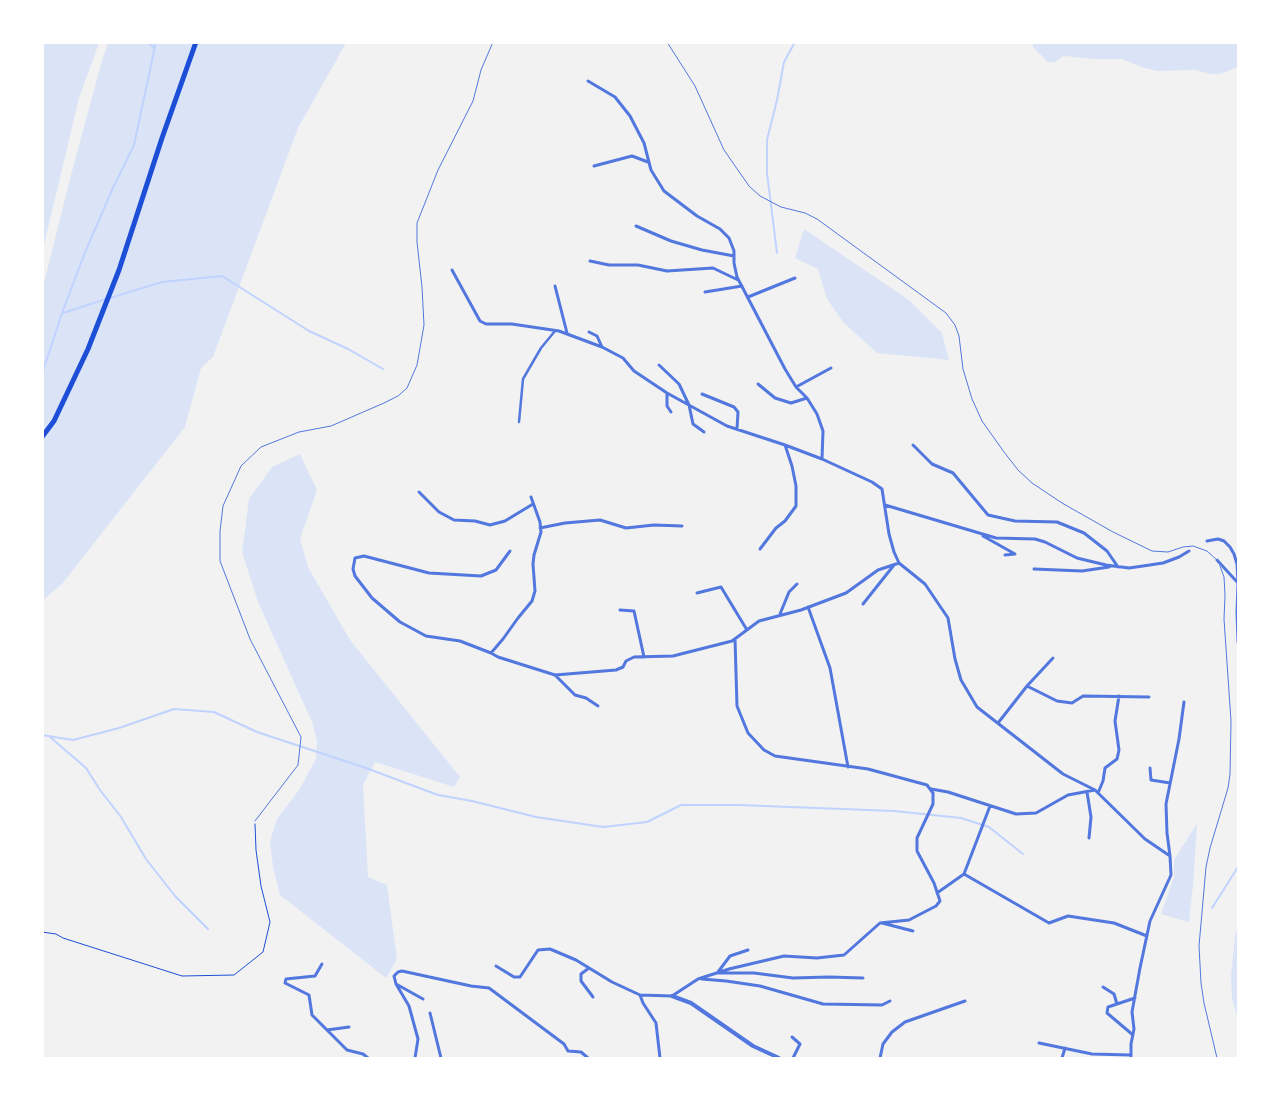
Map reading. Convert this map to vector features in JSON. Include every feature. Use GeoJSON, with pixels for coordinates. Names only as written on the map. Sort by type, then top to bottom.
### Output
{"type":"FeatureCollection","features":[{"type":"Feature","properties":{"kind":"main road"},"geometry":{"type":"LineString","coordinates":[[42,437],[54,421],[88,349],[119,270],[196,42]]}},
{"type":"Feature","properties":{"kind":"street"},"geometry":{"type":"LineString","coordinates":[[588,81],[614,97],[630,116],[644,143],[651,170],[664,191],[696,216],[720,229],[728,238],[734,251],[734,263],[742,286],[796,387],[807,398],[817,414],[823,430],[822,459]]}},
{"type":"Feature","properties":{"kind":"street"},"geometry":{"type":"LineString","coordinates":[[594,166],[632,156],[649,162]]}},
{"type":"Feature","properties":{"kind":"street"},"geometry":{"type":"LineString","coordinates":[[636,226],[671,241],[702,250],[734,256]]}},
{"type":"Feature","properties":{"kind":"street"},"geometry":{"type":"LineString","coordinates":[[590,261],[609,265],[638,264],[667,272],[713,268],[739,280]]}},
{"type":"Feature","properties":{"kind":"street"},"geometry":{"type":"LineString","coordinates":[[452,270],[480,321],[486,324],[512,324],[556,330],[602,347],[623,358],[634,371],[667,393],[727,426],[822,459],[872,482],[882,489],[889,534],[899,563],[925,584],[948,618],[960,680],[977,707],[1063,774],[1097,791],[1145,839],[1170,856]]}},
{"type":"Feature","properties":{"kind":"street"},"geometry":{"type":"LineString","coordinates":[[748,297],[795,278]]}},
{"type":"Feature","properties":{"kind":"street"},"geometry":{"type":"LineString","coordinates":[[555,286],[567,333]]}},
{"type":"Feature","properties":{"kind":"street"},"geometry":{"type":"LineString","coordinates":[[704,292],[742,286]]}},
{"type":"Feature","properties":{"kind":"street"},"geometry":{"type":"LineString","coordinates":[[519,422],[523,379],[541,348],[556,330]]}},
{"type":"Feature","properties":{"kind":"street"},"geometry":{"type":"LineString","coordinates":[[589,332],[598,336],[602,347]]}},
{"type":"Feature","properties":{"kind":"street"},"geometry":{"type":"LineString","coordinates":[[659,365],[679,384],[689,405],[693,424],[704,432]]}},
{"type":"Feature","properties":{"kind":"street"},"geometry":{"type":"LineString","coordinates":[[796,387],[831,368]]}},
{"type":"Feature","properties":{"kind":"street"},"geometry":{"type":"LineString","coordinates":[[758,384],[775,398],[791,403],[807,398]]}},
{"type":"Feature","properties":{"kind":"street"},"geometry":{"type":"LineString","coordinates":[[667,393],[667,406],[671,412]]}},
{"type":"Feature","properties":{"kind":"street"},"geometry":{"type":"LineString","coordinates":[[702,394],[734,406],[738,412],[737,429]]}},
{"type":"Feature","properties":{"kind":"street"},"geometry":{"type":"LineString","coordinates":[[760,550],[776,528],[796,506],[796,486],[785,445]]}},
{"type":"Feature","properties":{"kind":"street"},"geometry":{"type":"LineString","coordinates":[[914,445],[932,464],[953,473],[988,515],[1015,521],[1057,522],[1084,533],[1107,551],[1118,567]]}},
{"type":"Feature","properties":{"kind":"street"},"geometry":{"type":"LineString","coordinates":[[419,492],[439,512],[454,520],[475,521],[490,525],[505,521],[533,504]]}},
{"type":"Feature","properties":{"kind":"street"},"geometry":{"type":"LineString","coordinates":[[491,653],[532,601],[535,591],[533,564],[540,522],[531,498]]}},
{"type":"Feature","properties":{"kind":"street"},"geometry":{"type":"LineString","coordinates":[[885,505],[996,538],[1034,539],[1045,542],[1077,558],[1118,567],[1130,568],[1163,562],[1179,557],[1189,551]]}},
{"type":"Feature","properties":{"kind":"street"},"geometry":{"type":"LineString","coordinates":[[540,528],[565,523],[600,520],[626,528],[654,525],[682,526]]}},
{"type":"Feature","properties":{"kind":"street"},"geometry":{"type":"LineString","coordinates":[[978,533],[1015,554],[1005,555]]}},
{"type":"Feature","properties":{"kind":"street"},"geometry":{"type":"LineString","coordinates":[[1207,541],[1218,539],[1224,541],[1230,547],[1238,564],[1238,583],[1217,560]]}},
{"type":"Feature","properties":{"kind":"street"},"geometry":{"type":"LineString","coordinates":[[510,551],[496,570],[481,576],[429,573],[364,556],[355,558],[353,569],[355,576],[372,598],[400,622],[426,636],[460,641],[498,657],[555,675],[616,670],[623,667],[626,661],[634,657],[673,656],[719,645],[735,639],[759,621],[808,607],[846,593],[878,570],[899,563]]}},
{"type":"Feature","properties":{"kind":"street"},"geometry":{"type":"LineString","coordinates":[[863,604],[894,564]]}},
{"type":"Feature","properties":{"kind":"street"},"geometry":{"type":"LineString","coordinates":[[1034,569],[1082,571],[1112,566]]}},
{"type":"Feature","properties":{"kind":"street"},"geometry":{"type":"LineString","coordinates":[[1238,583],[1236,612],[1238,642]]}},
{"type":"Feature","properties":{"kind":"street"},"geometry":{"type":"LineString","coordinates":[[780,615],[789,592],[796,584]]}},
{"type":"Feature","properties":{"kind":"street"},"geometry":{"type":"LineString","coordinates":[[697,593],[721,587],[747,630]]}},
{"type":"Feature","properties":{"kind":"street"},"geometry":{"type":"LineString","coordinates":[[808,607],[830,668],[848,767]]}},
{"type":"Feature","properties":{"kind":"street"},"geometry":{"type":"LineString","coordinates":[[620,610],[634,611],[644,657]]}},
{"type":"Feature","properties":{"kind":"street"},"geometry":{"type":"LineString","coordinates":[[672,996],[698,979],[784,956],[817,958],[844,955],[880,923],[909,920],[936,906],[940,900],[917,851],[917,838],[933,804],[933,793],[928,785],[868,770],[775,756],[764,750],[748,733],[737,706],[735,639]]}},
{"type":"Feature","properties":{"kind":"street"},"geometry":{"type":"LineString","coordinates":[[998,723],[1027,686],[1053,658]]}},
{"type":"Feature","properties":{"kind":"street"},"geometry":{"type":"LineString","coordinates":[[555,675],[575,695],[586,698],[598,706]]}},
{"type":"Feature","properties":{"kind":"street"},"geometry":{"type":"LineString","coordinates":[[1027,686],[1057,701],[1072,703],[1084,696],[1149,697]]}},
{"type":"Feature","properties":{"kind":"street"},"geometry":{"type":"LineString","coordinates":[[1097,791],[1104,780],[1105,768],[1118,759],[1120,750],[1115,721],[1118,696]]}},
{"type":"Feature","properties":{"kind":"street"},"geometry":{"type":"LineString","coordinates":[[1039,1043],[1092,1054],[1130,1057],[1134,1029],[1132,1012],[1150,922],[1171,875],[1166,804],[1184,702]]}},
{"type":"Feature","properties":{"kind":"street"},"geometry":{"type":"LineString","coordinates":[[1150,768],[1150,780],[1170,783]]}},
{"type":"Feature","properties":{"kind":"street"},"geometry":{"type":"LineString","coordinates":[[930,789],[948,792],[1016,814],[1036,813],[1068,795],[1097,791]]}},
{"type":"Feature","properties":{"kind":"street"},"geometry":{"type":"LineString","coordinates":[[1087,792],[1091,817],[1088,838]]}},
{"type":"Feature","properties":{"kind":"street"},"geometry":{"type":"LineString","coordinates":[[937,892],[964,874],[990,806]]}},
{"type":"Feature","properties":{"kind":"street"},"geometry":{"type":"LineString","coordinates":[[964,874],[1049,923],[1068,916],[1114,923],[1147,936]]}},
{"type":"Feature","properties":{"kind":"street"},"geometry":{"type":"LineString","coordinates":[[880,923],[913,931]]}},
{"type":"Feature","properties":{"kind":"street"},"geometry":{"type":"LineString","coordinates":[[496,966],[514,977],[520,977],[538,950],[550,949],[568,956],[612,982],[640,995],[672,996],[691,1004],[753,1046],[778,1058]]}},
{"type":"Feature","properties":{"kind":"street"},"geometry":{"type":"LineString","coordinates":[[716,973],[730,956],[748,950]]}},
{"type":"Feature","properties":{"kind":"street"},"geometry":{"type":"LineString","coordinates":[[322,964],[316,976],[286,979],[285,983],[309,996],[312,1015],[347,1050],[368,1058]]}},
{"type":"Feature","properties":{"kind":"street"},"geometry":{"type":"LineString","coordinates":[[589,968],[581,974],[582,981],[593,996]]}},
{"type":"Feature","properties":{"kind":"street"},"geometry":{"type":"LineString","coordinates":[[415,1058],[418,1039],[412,1016],[394,976],[402,971],[489,988],[564,1044],[568,1051],[580,1052],[588,1058]]}},
{"type":"Feature","properties":{"kind":"street"},"geometry":{"type":"LineString","coordinates":[[716,973],[754,973],[793,978],[862,978]]}},
{"type":"Feature","properties":{"kind":"street"},"geometry":{"type":"LineString","coordinates":[[698,979],[760,986],[823,1004],[882,1005],[890,1001]]}},
{"type":"Feature","properties":{"kind":"street"},"geometry":{"type":"LineString","coordinates":[[396,984],[423,999]]}},
{"type":"Feature","properties":{"kind":"street"},"geometry":{"type":"LineString","coordinates":[[1103,987],[1114,994],[1118,1004]]}},
{"type":"Feature","properties":{"kind":"street"},"geometry":{"type":"LineString","coordinates":[[640,995],[656,1023],[660,1058]]}},
{"type":"Feature","properties":{"kind":"street"},"geometry":{"type":"LineString","coordinates":[[1133,1035],[1107,1013],[1108,1007],[1135,998]]}},
{"type":"Feature","properties":{"kind":"street"},"geometry":{"type":"LineString","coordinates":[[880,1058],[883,1044],[892,1032],[905,1022],[965,1001]]}},
{"type":"Feature","properties":{"kind":"street"},"geometry":{"type":"LineString","coordinates":[[430,1014],[441,1058]]}},
{"type":"Feature","properties":{"kind":"street"},"geometry":{"type":"LineString","coordinates":[[327,1030],[349,1027]]}},
{"type":"Feature","properties":{"kind":"street"},"geometry":{"type":"LineString","coordinates":[[792,1036],[800,1044],[793,1058]]}},
{"type":"Feature","properties":{"kind":"street"},"geometry":{"type":"LineString","coordinates":[[1062,1058],[1065,1048]]}},
{"type":"Feature","properties":{"kind":"street"},"geometry":{"type":"LineString","coordinates":[[357,1058],[359,1053]]}},
{"type":"Feature","properties":{"kind":"lane"},"geometry":{"type":"LineString","coordinates":[[255,821],[298,765],[301,737],[250,639],[220,561],[220,531],[223,506],[241,466],[261,447],[299,432],[331,426],[384,404],[407,388],[417,365],[424,325],[422,287],[416,242],[417,223],[438,170],[473,100],[481,70],[493,42]]}},
{"type":"Feature","properties":{"kind":"lane"},"geometry":{"type":"LineString","coordinates":[[667,42],[695,86],[724,150],[749,186],[760,196],[781,207],[805,213],[817,219],[946,313],[960,336],[963,369],[972,399],[982,421],[1004,452],[1032,483],[1062,503],[1113,532],[1152,551],[1168,552],[1182,547],[1193,546],[1207,551],[1217,560],[1224,577],[1226,594],[1224,619],[1231,721],[1230,774],[1228,788],[1206,867],[1199,946],[1203,996],[1217,1058]]}},
{"type":"Feature","properties":{"kind":"path"},"geometry":{"type":"LineString","coordinates":[[42,932],[56,934],[63,938],[182,976],[234,975],[263,952],[270,922],[260,877],[256,850],[255,821]]}},
{"type":"Feature","properties":{"kind":"shaded area"},"geometry":{"type":"Polygon","coordinates":[[[43,42],[99,43],[79,98],[43,249],[43,42]]]}},
{"type":"Feature","properties":{"kind":"shaded area"},"geometry":{"type":"Polygon","coordinates":[[[108,43],[346,43],[298,128],[213,357],[201,368],[185,427],[62,584],[43,600],[43,287],[71,175],[108,43]]]}},
{"type":"Feature","properties":{"kind":"shaded area"},"geometry":{"type":"Polygon","coordinates":[[[1027,43],[1238,43],[1238,67],[1220,74],[1211,74],[1195,70],[1158,71],[1144,68],[1122,59],[1064,56],[1055,62],[1048,62],[1033,45],[1027,43]]]}},
{"type":"Feature","properties":{"kind":"shaded area"},"geometry":{"type":"Polygon","coordinates":[[[804,229],[909,300],[942,333],[949,360],[877,353],[843,322],[827,299],[818,269],[795,258],[804,229]]]}},
{"type":"Feature","properties":{"kind":"shaded area"},"geometry":{"type":"Polygon","coordinates":[[[300,454],[317,490],[300,539],[308,567],[350,640],[460,777],[454,787],[375,762],[363,785],[368,877],[387,885],[397,959],[386,978],[280,895],[273,867],[270,841],[277,819],[299,790],[316,759],[317,741],[312,722],[258,602],[242,552],[249,499],[272,467],[300,454]]]}},
{"type":"Feature","properties":{"kind":"shaded area"},"geometry":{"type":"Polygon","coordinates":[[[1197,823],[1189,922],[1161,914],[1174,877],[1174,860],[1197,823]]]}},
{"type":"Feature","properties":{"kind":"shaded area"},"geometry":{"type":"Polygon","coordinates":[[[1238,927],[1238,1019],[1232,999],[1231,976],[1235,936],[1238,927]]]}},
{"type":"Feature","properties":{"kind":"waterway"},"geometry":{"type":"LineString","coordinates":[[149,42],[154,48]]}},
{"type":"Feature","properties":{"kind":"waterway"},"geometry":{"type":"LineString","coordinates":[[42,374],[84,255],[134,145],[156,42]]}},
{"type":"Feature","properties":{"kind":"waterway"},"geometry":{"type":"LineString","coordinates":[[777,253],[767,173],[767,140],[784,62],[795,42]]}},
{"type":"Feature","properties":{"kind":"waterway"},"geometry":{"type":"LineString","coordinates":[[110,298],[162,282],[222,276],[309,331],[348,349],[383,369]]}},
{"type":"Feature","properties":{"kind":"waterway"},"geometry":{"type":"LineString","coordinates":[[63,313],[106,299]]}},
{"type":"Feature","properties":{"kind":"waterway"},"geometry":{"type":"LineString","coordinates":[[42,735],[73,740],[119,728],[174,709],[214,712],[257,732],[366,768],[438,795],[472,801],[536,817],[603,827],[647,822],[681,805],[739,805],[894,811],[961,818],[989,827],[1023,854]]}},
{"type":"Feature","properties":{"kind":"waterway"},"geometry":{"type":"LineString","coordinates":[[50,737],[86,768],[121,817],[146,859],[175,896],[208,929]]}},
{"type":"Feature","properties":{"kind":"waterway"},"geometry":{"type":"LineString","coordinates":[[1212,908],[1238,867]]}}]}
